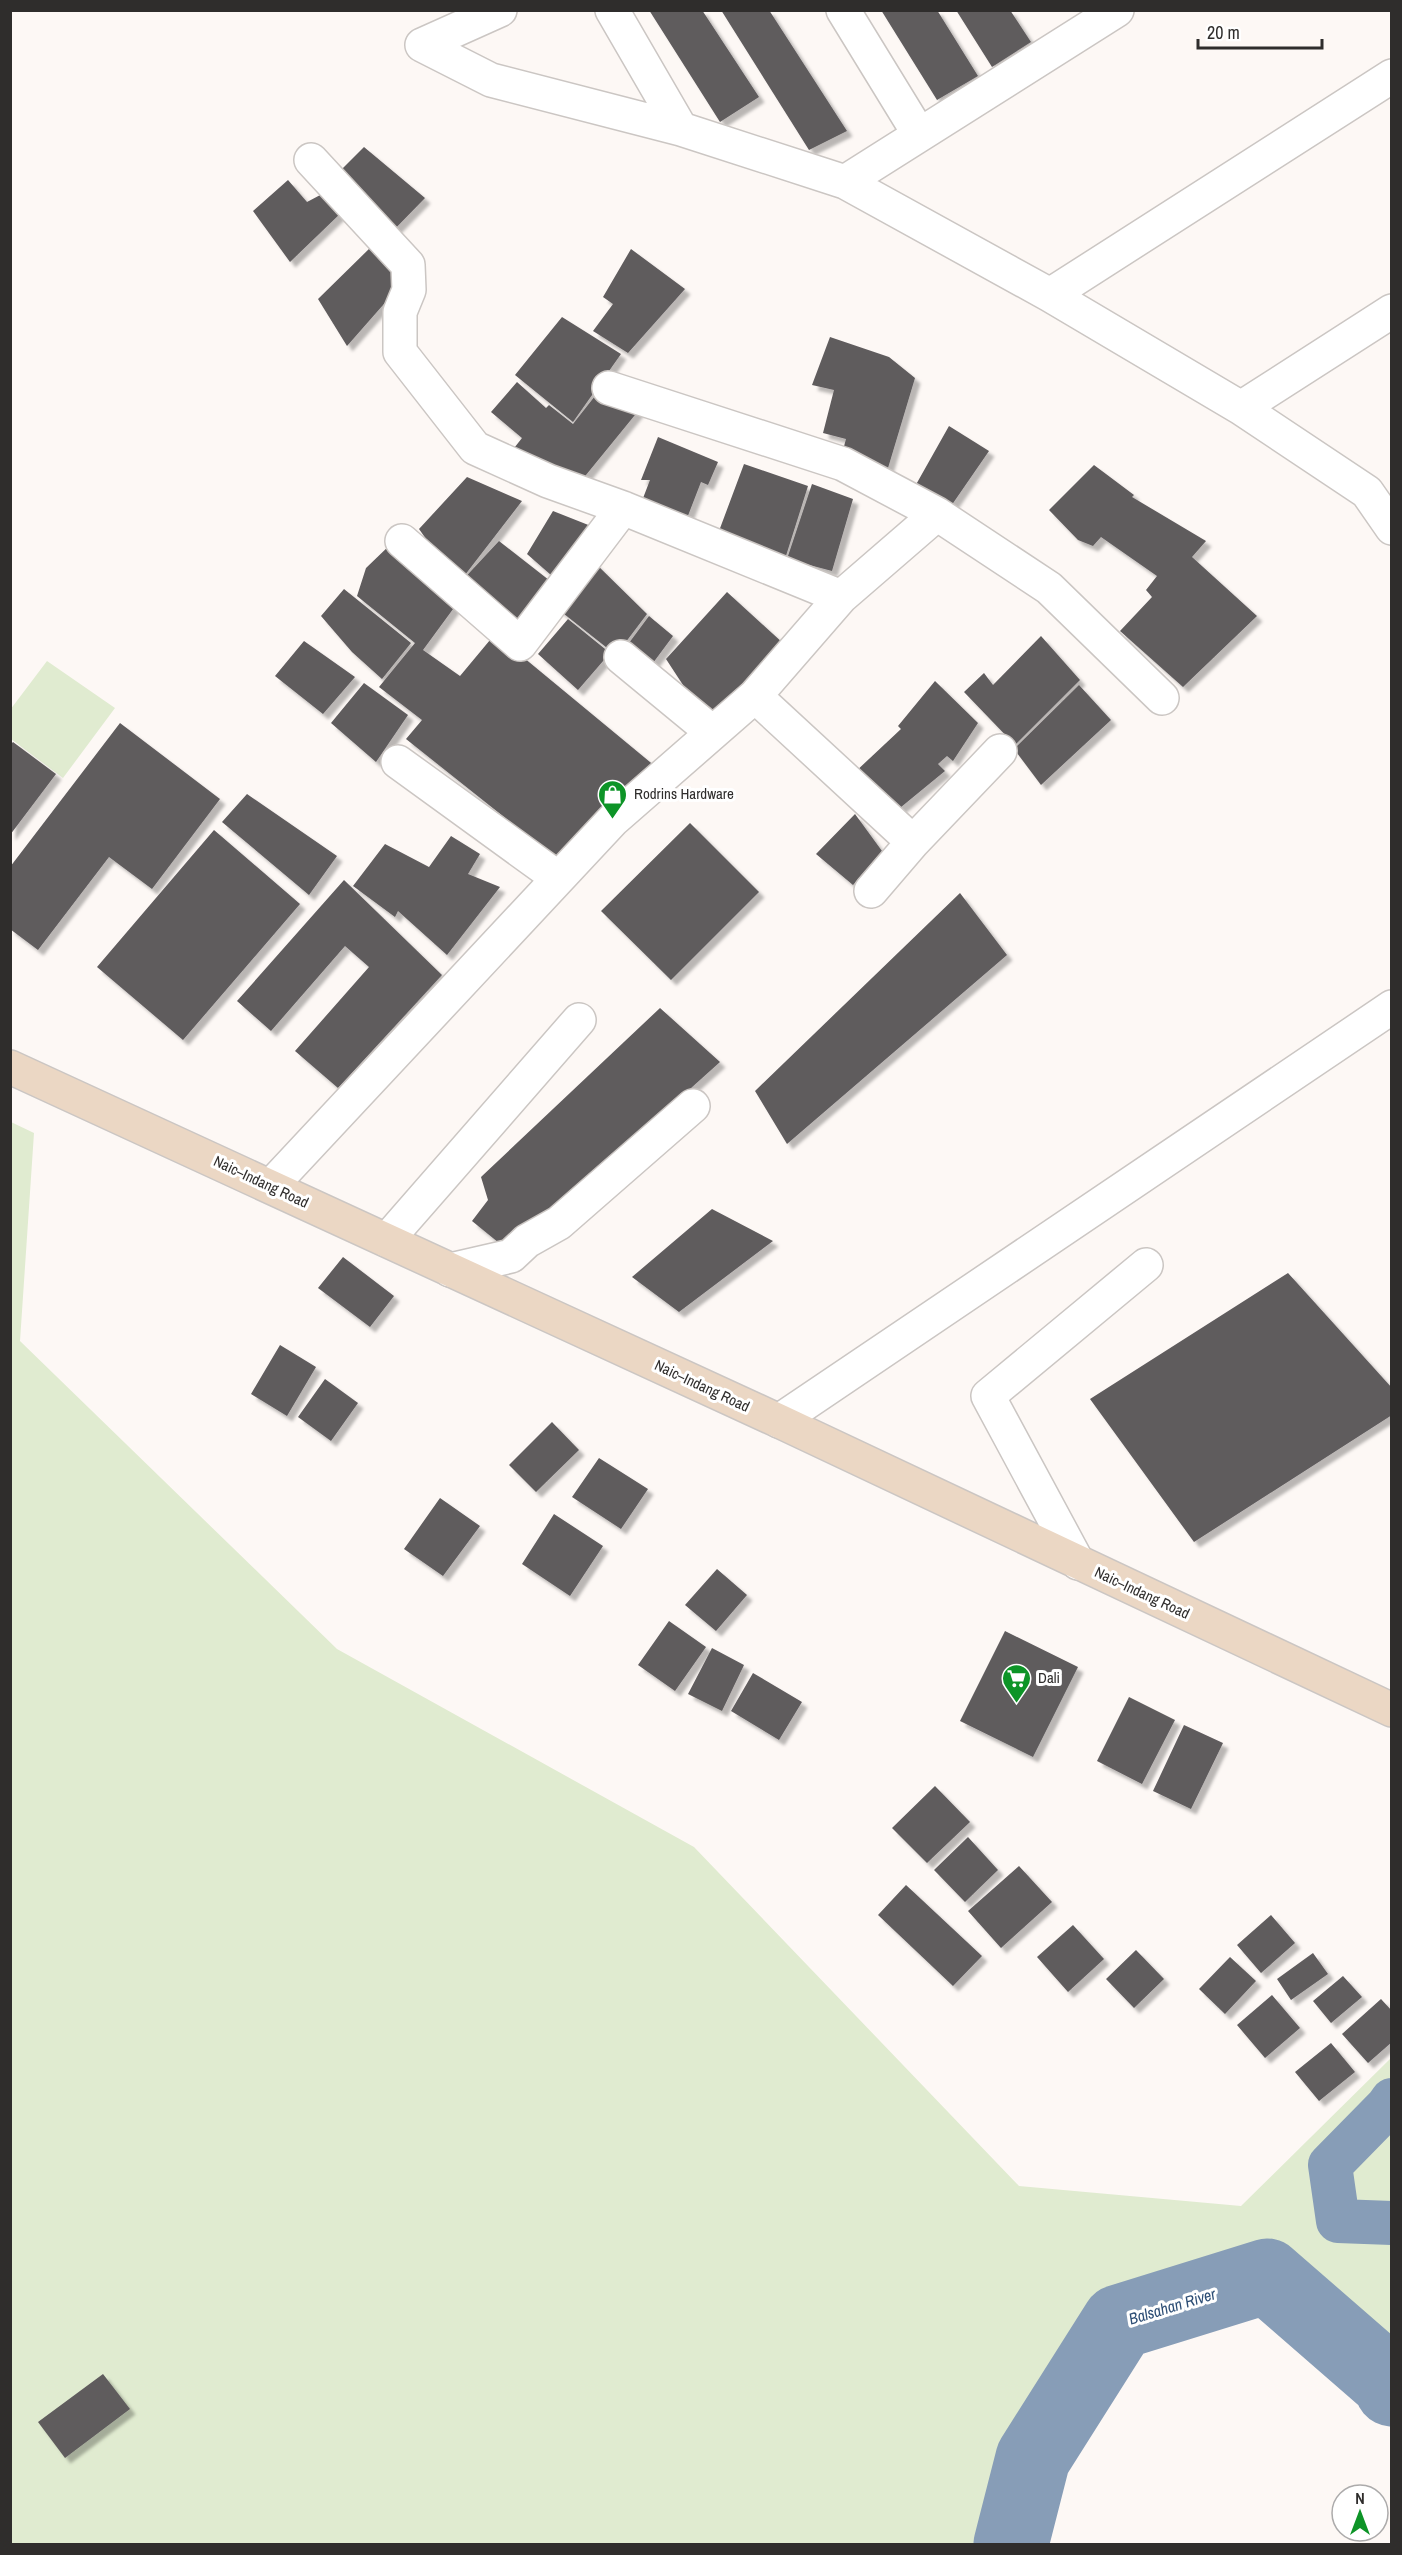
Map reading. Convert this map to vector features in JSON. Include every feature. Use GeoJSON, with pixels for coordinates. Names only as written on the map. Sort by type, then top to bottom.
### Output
{"type":"FeatureCollection","features":[{"type":"Feature","properties":{"kind":"main road","name":"Naic–Indang Road"},"geometry":{"type":"LineString","coordinates":[[10,1067],[779,1421],[1392,1710]]}},
{"type":"Feature","properties":{"kind":"street"},"geometry":{"type":"LineString","coordinates":[[500,10],[422,45],[491,80],[681,129],[845,182],[1050,295],[1241,408],[1367,492],[1392,528]]}},
{"type":"Feature","properties":{"kind":"street"},"geometry":{"type":"LineString","coordinates":[[612,10],[681,129]]}},
{"type":"Feature","properties":{"kind":"street"},"geometry":{"type":"LineString","coordinates":[[843,10],[919,134]]}},
{"type":"Feature","properties":{"kind":"street"},"geometry":{"type":"LineString","coordinates":[[845,182],[1096,16]]}},
{"type":"Feature","properties":{"kind":"street"},"geometry":{"type":"LineString","coordinates":[[1050,295],[1392,76]]}},
{"type":"Feature","properties":{"kind":"street"},"geometry":{"type":"LineString","coordinates":[[311,160],[408,265],[409,290],[400,312],[400,352],[475,448],[548,482],[623,508],[841,597]]}},
{"type":"Feature","properties":{"kind":"street"},"geometry":{"type":"LineString","coordinates":[[1241,408],[1392,311]]}},
{"type":"Feature","properties":{"kind":"street"},"geometry":{"type":"LineString","coordinates":[[609,388],[843,464],[937,514],[1049,588],[1162,699]]}},
{"type":"Feature","properties":{"kind":"street"},"geometry":{"type":"LineString","coordinates":[[402,541],[520,644],[623,508]]}},
{"type":"Feature","properties":{"kind":"street"},"geometry":{"type":"LineString","coordinates":[[272,1186],[613,820],[755,696],[841,597],[937,514]]}},
{"type":"Feature","properties":{"kind":"street"},"geometry":{"type":"LineString","coordinates":[[621,657],[712,732]]}},
{"type":"Feature","properties":{"kind":"street"},"geometry":{"type":"LineString","coordinates":[[755,696],[913,843]]}},
{"type":"Feature","properties":{"kind":"street"},"geometry":{"type":"LineString","coordinates":[[871,891],[1000,751]]}},
{"type":"Feature","properties":{"kind":"street"},"geometry":{"type":"LineString","coordinates":[[398,762],[558,878]]}},
{"type":"Feature","properties":{"kind":"street"},"geometry":{"type":"LineString","coordinates":[[779,1421],[1392,1007]]}},
{"type":"Feature","properties":{"kind":"street"},"geometry":{"type":"LineString","coordinates":[[387,1240],[579,1020]]}},
{"type":"Feature","properties":{"kind":"street"},"geometry":{"type":"LineString","coordinates":[[450,1270],[511,1256],[527,1241],[559,1223],[693,1106]]}},
{"type":"Feature","properties":{"kind":"street"},"geometry":{"type":"LineString","coordinates":[[1078,1563],[988,1396],[1146,1265]]}},
{"type":"Feature","properties":{"kind":"green space"},"geometry":{"type":"Polygon","coordinates":[[[47,661],[115,708],[63,778],[11,739],[10,710],[47,661]]]}},
{"type":"Feature","properties":{"kind":"green space"},"geometry":{"type":"Polygon","coordinates":[[[11,1122],[34,1133],[20,1341],[337,1649],[694,1847],[1019,2186],[1241,2206],[1391,2058],[1391,2389],[1390,2383],[1267,2276],[1125,2320],[1037,2453],[1011,2544],[11,2544],[11,1122]]]}},
{"type":"Feature","properties":{"kind":"building"},"geometry":{"type":"Polygon","coordinates":[[[649,10],[702,10],[759,97],[720,122],[649,10]]]}},
{"type":"Feature","properties":{"kind":"building"},"geometry":{"type":"Polygon","coordinates":[[[721,10],[769,10],[847,131],[809,150],[721,10]]]}},
{"type":"Feature","properties":{"kind":"building"},"geometry":{"type":"Polygon","coordinates":[[[881,10],[937,10],[978,76],[937,100],[881,10]]]}},
{"type":"Feature","properties":{"kind":"building"},"geometry":{"type":"Polygon","coordinates":[[[956,10],[1010,10],[1031,42],[992,67],[956,10]]]}},
{"type":"Feature","properties":{"kind":"building"},"geometry":{"type":"Polygon","coordinates":[[[364,147],[425,198],[387,237],[335,176],[364,147]]]}},
{"type":"Feature","properties":{"kind":"building"},"geometry":{"type":"Polygon","coordinates":[[[288,180],[307,202],[324,193],[343,211],[290,262],[253,211],[288,180]]]}},
{"type":"Feature","properties":{"kind":"building"},"geometry":{"type":"Polygon","coordinates":[[[372,246],[405,280],[347,346],[318,299],[372,246]]]}},
{"type":"Feature","properties":{"kind":"building"},"geometry":{"type":"Polygon","coordinates":[[[631,249],[685,289],[628,353],[593,331],[613,304],[603,297],[631,249]]]}},
{"type":"Feature","properties":{"kind":"building"},"geometry":{"type":"Polygon","coordinates":[[[562,317],[621,354],[573,422],[515,375],[562,317]]]}},
{"type":"Feature","properties":{"kind":"building"},"geometry":{"type":"Polygon","coordinates":[[[830,337],[889,357],[915,378],[888,468],[843,450],[846,439],[823,433],[834,390],[812,385],[830,337]]]}},
{"type":"Feature","properties":{"kind":"building"},"geometry":{"type":"Polygon","coordinates":[[[517,382],[546,408],[549,405],[573,424],[595,396],[639,410],[577,486],[507,457],[522,438],[491,412],[517,382]]]}},
{"type":"Feature","properties":{"kind":"building"},"geometry":{"type":"Polygon","coordinates":[[[949,426],[989,451],[949,509],[909,497],[949,426]]]}},
{"type":"Feature","properties":{"kind":"building"},"geometry":{"type":"Polygon","coordinates":[[[658,437],[718,462],[708,485],[701,482],[684,526],[640,506],[650,480],[641,480],[658,437]]]}},
{"type":"Feature","properties":{"kind":"building"},"geometry":{"type":"Polygon","coordinates":[[[744,464],[808,486],[785,559],[719,531],[744,464]]]}},
{"type":"Feature","properties":{"kind":"building"},"geometry":{"type":"Polygon","coordinates":[[[1094,465],[1134,495],[1132,497],[1206,541],[1192,557],[1257,616],[1183,687],[1120,631],[1152,597],[1146,590],[1157,576],[1101,537],[1093,546],[1078,540],[1049,510],[1094,465]]]}},
{"type":"Feature","properties":{"kind":"building"},"geometry":{"type":"Polygon","coordinates":[[[467,477],[522,501],[458,584],[419,529],[467,477]]]}},
{"type":"Feature","properties":{"kind":"building"},"geometry":{"type":"Polygon","coordinates":[[[812,484],[853,499],[832,571],[787,559],[812,484]]]}},
{"type":"Feature","properties":{"kind":"building"},"geometry":{"type":"Polygon","coordinates":[[[553,511],[601,530],[559,582],[527,554],[553,511]]]}},
{"type":"Feature","properties":{"kind":"building"},"geometry":{"type":"Polygon","coordinates":[[[499,541],[554,584],[518,632],[458,585],[499,541]]]}},
{"type":"Feature","properties":{"kind":"building"},"geometry":{"type":"Polygon","coordinates":[[[392,543],[456,605],[423,650],[460,676],[495,634],[656,767],[562,863],[406,739],[422,720],[379,687],[415,643],[357,596],[366,568],[392,543]]]}},
{"type":"Feature","properties":{"kind":"building"},"geometry":{"type":"Polygon","coordinates":[[[593,561],[647,614],[616,655],[554,606],[593,561]]]}},
{"type":"Feature","properties":{"kind":"building"},"geometry":{"type":"Polygon","coordinates":[[[344,589],[411,643],[382,679],[352,652],[321,616],[344,589]]]}},
{"type":"Feature","properties":{"kind":"building"},"geometry":{"type":"Polygon","coordinates":[[[727,592],[784,644],[703,721],[675,694],[683,685],[666,659],[727,592]]]}},
{"type":"Feature","properties":{"kind":"building"},"geometry":{"type":"Polygon","coordinates":[[[649,616],[673,636],[650,667],[626,647],[649,616]]]}},
{"type":"Feature","properties":{"kind":"building"},"geometry":{"type":"Polygon","coordinates":[[[568,619],[610,653],[578,690],[538,654],[568,619]]]}},
{"type":"Feature","properties":{"kind":"building"},"geometry":{"type":"Polygon","coordinates":[[[1041,636],[1080,680],[1015,745],[964,692],[984,673],[993,685],[1041,636]]]}},
{"type":"Feature","properties":{"kind":"building"},"geometry":{"type":"Polygon","coordinates":[[[304,641],[355,677],[323,714],[275,676],[304,641]]]}},
{"type":"Feature","properties":{"kind":"building"},"geometry":{"type":"Polygon","coordinates":[[[935,681],[978,723],[953,761],[947,756],[938,764],[945,771],[895,812],[853,774],[901,729],[898,726],[935,681]]]}},
{"type":"Feature","properties":{"kind":"building"},"geometry":{"type":"Polygon","coordinates":[[[364,683],[408,715],[376,762],[331,723],[364,683]]]}},
{"type":"Feature","properties":{"kind":"building"},"geometry":{"type":"Polygon","coordinates":[[[1079,685],[1111,720],[1041,785],[1014,749],[1079,685]]]}},
{"type":"Feature","properties":{"kind":"building"},"geometry":{"type":"Polygon","coordinates":[[[120,723],[220,799],[152,889],[109,857],[38,950],[10,929],[10,867],[120,723]]]}},
{"type":"Feature","properties":{"kind":"building"},"geometry":{"type":"Polygon","coordinates":[[[13,742],[56,774],[10,835],[10,745],[13,742]]]}},
{"type":"Feature","properties":{"kind":"building"},"geometry":{"type":"Polygon","coordinates":[[[247,794],[337,856],[309,895],[222,822],[247,794]]]}},
{"type":"Feature","properties":{"kind":"building"},"geometry":{"type":"Polygon","coordinates":[[[855,814],[882,851],[853,885],[816,854],[855,814]]]}},
{"type":"Feature","properties":{"kind":"building"},"geometry":{"type":"Polygon","coordinates":[[[690,823],[759,892],[671,980],[601,911],[690,823]]]}},
{"type":"Feature","properties":{"kind":"building"},"geometry":{"type":"Polygon","coordinates":[[[214,830],[300,904],[183,1040],[97,967],[214,830]]]}},
{"type":"Feature","properties":{"kind":"building"},"geometry":{"type":"Polygon","coordinates":[[[451,836],[480,854],[468,874],[500,887],[447,955],[398,911],[395,917],[353,886],[385,844],[429,867],[451,836]]]}},
{"type":"Feature","properties":{"kind":"building"},"geometry":{"type":"Polygon","coordinates":[[[344,880],[442,975],[338,1088],[295,1051],[369,967],[345,946],[271,1031],[237,1001],[344,880]]]}},
{"type":"Feature","properties":{"kind":"building"},"geometry":{"type":"Polygon","coordinates":[[[960,893],[1007,955],[787,1144],[755,1091],[960,893]]]}},
{"type":"Feature","properties":{"kind":"building"},"geometry":{"type":"Polygon","coordinates":[[[660,1008],[720,1062],[544,1220],[504,1247],[472,1221],[488,1200],[481,1177],[660,1008]]]}},
{"type":"Feature","properties":{"kind":"building"},"geometry":{"type":"Polygon","coordinates":[[[712,1209],[773,1241],[679,1312],[632,1277],[712,1209]]]}},
{"type":"Feature","properties":{"kind":"building"},"geometry":{"type":"Polygon","coordinates":[[[343,1257],[394,1296],[370,1327],[318,1288],[343,1257]]]}},
{"type":"Feature","properties":{"kind":"building"},"geometry":{"type":"Polygon","coordinates":[[[1288,1273],[1392,1388],[1392,1415],[1194,1542],[1090,1399],[1288,1273]]]}},
{"type":"Feature","properties":{"kind":"building"},"geometry":{"type":"Polygon","coordinates":[[[280,1345],[316,1367],[287,1416],[251,1394],[280,1345]]]}},
{"type":"Feature","properties":{"kind":"building"},"geometry":{"type":"Polygon","coordinates":[[[325,1379],[358,1403],[331,1441],[298,1417],[325,1379]]]}},
{"type":"Feature","properties":{"kind":"building"},"geometry":{"type":"Polygon","coordinates":[[[552,1422],[579,1450],[536,1492],[509,1465],[552,1422]]]}},
{"type":"Feature","properties":{"kind":"building"},"geometry":{"type":"Polygon","coordinates":[[[599,1458],[648,1489],[621,1529],[572,1497],[599,1458]]]}},
{"type":"Feature","properties":{"kind":"building"},"geometry":{"type":"Polygon","coordinates":[[[440,1498],[480,1526],[443,1576],[404,1549],[440,1498]]]}},
{"type":"Feature","properties":{"kind":"building"},"geometry":{"type":"Polygon","coordinates":[[[554,1514],[603,1546],[570,1596],[522,1564],[554,1514]]]}},
{"type":"Feature","properties":{"kind":"building"},"geometry":{"type":"Polygon","coordinates":[[[717,1569],[747,1595],[716,1631],[685,1605],[717,1569]]]}},
{"type":"Feature","properties":{"kind":"building"},"geometry":{"type":"Polygon","coordinates":[[[669,1621],[706,1647],[675,1691],[638,1665],[669,1621]]]}},
{"type":"Feature","properties":{"kind":"building"},"geometry":{"type":"Polygon","coordinates":[[[1005,1631],[1078,1667],[1033,1757],[960,1721],[1005,1631]]]}},
{"type":"Feature","properties":{"kind":"building"},"geometry":{"type":"Polygon","coordinates":[[[712,1648],[744,1665],[722,1711],[688,1694],[712,1648]]]}},
{"type":"Feature","properties":{"kind":"building"},"geometry":{"type":"Polygon","coordinates":[[[753,1673],[802,1702],[779,1740],[731,1711],[753,1673]]]}},
{"type":"Feature","properties":{"kind":"building"},"geometry":{"type":"Polygon","coordinates":[[[1129,1697],[1175,1720],[1142,1784],[1097,1761],[1129,1697]]]}},
{"type":"Feature","properties":{"kind":"building"},"geometry":{"type":"Polygon","coordinates":[[[1184,1725],[1223,1743],[1191,1809],[1153,1791],[1184,1725]]]}},
{"type":"Feature","properties":{"kind":"building"},"geometry":{"type":"Polygon","coordinates":[[[935,1786],[970,1822],[927,1863],[892,1828],[935,1786]]]}},
{"type":"Feature","properties":{"kind":"building"},"geometry":{"type":"Polygon","coordinates":[[[968,1837],[998,1870],[965,1902],[934,1870],[968,1837]]]}},
{"type":"Feature","properties":{"kind":"building"},"geometry":{"type":"Polygon","coordinates":[[[1019,1866],[1052,1902],[1001,1948],[968,1911],[1019,1866]]]}},
{"type":"Feature","properties":{"kind":"building"},"geometry":{"type":"Polygon","coordinates":[[[906,1885],[982,1956],[953,1986],[878,1915],[906,1885]]]}},
{"type":"Feature","properties":{"kind":"building"},"geometry":{"type":"Polygon","coordinates":[[[1271,1915],[1295,1943],[1261,1973],[1237,1945],[1271,1915]]]}},
{"type":"Feature","properties":{"kind":"building"},"geometry":{"type":"Polygon","coordinates":[[[1073,1925],[1104,1959],[1068,1992],[1037,1957],[1073,1925]]]}},
{"type":"Feature","properties":{"kind":"building"},"geometry":{"type":"Polygon","coordinates":[[[1136,1950],[1164,1979],[1134,2008],[1106,1979],[1136,1950]]]}},
{"type":"Feature","properties":{"kind":"building"},"geometry":{"type":"Polygon","coordinates":[[[1313,1953],[1328,1974],[1291,2000],[1277,1979],[1313,1953]]]}},
{"type":"Feature","properties":{"kind":"building"},"geometry":{"type":"Polygon","coordinates":[[[1230,1957],[1256,1981],[1225,2014],[1199,1989],[1230,1957]]]}},
{"type":"Feature","properties":{"kind":"building"},"geometry":{"type":"Polygon","coordinates":[[[1343,1976],[1362,1997],[1331,2023],[1313,2001],[1343,1976]]]}},
{"type":"Feature","properties":{"kind":"building"},"geometry":{"type":"Polygon","coordinates":[[[1272,1995],[1300,2028],[1265,2058],[1237,2025],[1272,1995]]]}},
{"type":"Feature","properties":{"kind":"building"},"geometry":{"type":"Polygon","coordinates":[[[1381,1999],[1392,2011],[1392,2042],[1368,2063],[1342,2034],[1381,1999]]]}},
{"type":"Feature","properties":{"kind":"building"},"geometry":{"type":"Polygon","coordinates":[[[1331,2043],[1355,2072],[1319,2101],[1295,2072],[1331,2043]]]}},
{"type":"Feature","properties":{"kind":"building"},"geometry":{"type":"Polygon","coordinates":[[[103,2374],[130,2409],[65,2458],[38,2422],[103,2374]]]}},
{"type":"Feature","properties":{"kind":"waterway"},"geometry":{"type":"LineString","coordinates":[[1392,2100],[1330,2165],[1338,2221],[1392,2223]]}},
{"type":"Feature","properties":{"kind":"waterway","name":"Balsahan River"},"geometry":{"type":"LineString","coordinates":[[1011,2544],[1033,2458],[1119,2322],[1267,2276],[1390,2383],[1392,2389]]}},
{"type":"Feature","properties":{"kind":"place","name":"Rodrins Hardware"},"geometry":{"type":"Point","coordinates":[613,820]}},
{"type":"Feature","properties":{"kind":"place","name":"Dali"},"geometry":{"type":"Point","coordinates":[1017,1704]}}]}
